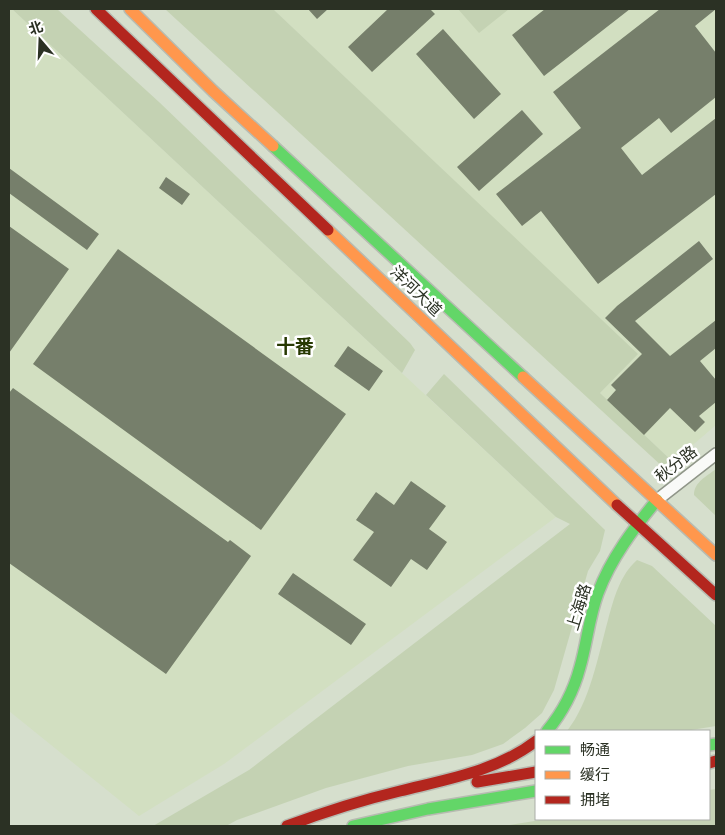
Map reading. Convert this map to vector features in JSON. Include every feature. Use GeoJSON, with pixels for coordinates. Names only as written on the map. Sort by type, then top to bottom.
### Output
{"type":"FeatureCollection","features":[{"type":"Feature","properties":{"kind":"main road","name":"洋河大道"},"geometry":{"type":"LineString","coordinates":[[96,9],[638,524],[716,595]]}},
{"type":"Feature","properties":{"kind":"main road","name":"洋河大道"},"geometry":{"type":"LineString","coordinates":[[130,9],[226,103],[716,555]]}},
{"type":"Feature","properties":{"kind":"main road","name":"上海路"},"geometry":{"type":"LineString","coordinates":[[549,730],[561,711],[579,670],[598,594],[613,562],[627,538],[657,500]]}},
{"type":"Feature","properties":{"kind":"main road"},"geometry":{"type":"LineString","coordinates":[[288,826],[363,801],[484,770],[512,758],[535,742]]}},
{"type":"Feature","properties":{"kind":"main road"},"geometry":{"type":"LineString","coordinates":[[363,801],[535,772]]}},
{"type":"Feature","properties":{"kind":"main road"},"geometry":{"type":"LineString","coordinates":[[353,826],[428,809],[535,791]]}},
{"type":"Feature","properties":{"kind":"street","name":"秋分路"},"geometry":{"type":"LineString","coordinates":[[657,500],[716,454]]}},
{"type":"Feature","properties":{"kind":"shaded area"},"geometry":{"type":"Polygon","coordinates":[[[9,9],[12,9],[556,517],[224,764],[139,816],[9,711],[9,9]]]}},
{"type":"Feature","properties":{"kind":"shaded area"},"geometry":{"type":"Polygon","coordinates":[[[12,9],[57,9],[159,102],[410,343],[415,350],[402,373],[12,9]]]}},
{"type":"Feature","properties":{"kind":"shaded area"},"geometry":{"type":"Polygon","coordinates":[[[165,9],[273,9],[638,354],[600,393],[673,462],[664,468],[165,9]]]}},
{"type":"Feature","properties":{"kind":"shaded area"},"geometry":{"type":"Polygon","coordinates":[[[273,9],[716,9],[716,425],[673,462],[600,393],[637,354],[273,9]]]}},
{"type":"Feature","properties":{"kind":"shaded area"},"geometry":{"type":"Polygon","coordinates":[[[458,9],[509,9],[479,33],[458,9]]]}},
{"type":"Feature","properties":{"kind":"shaded area"},"geometry":{"type":"Polygon","coordinates":[[[444,374],[605,530],[600,551],[588,571],[554,690],[542,713],[503,744],[472,755],[408,766],[326,788],[237,820],[226,826],[153,826],[249,770],[570,524],[556,517],[426,395],[444,374]]]}},
{"type":"Feature","properties":{"kind":"shaded area"},"geometry":{"type":"Polygon","coordinates":[[[716,469],[716,516],[694,495],[696,486],[716,469]]]}},
{"type":"Feature","properties":{"kind":"shaded area"},"geometry":{"type":"Polygon","coordinates":[[[637,560],[652,566],[716,626],[716,726],[691,730],[568,730],[582,706],[597,663],[618,587],[637,560]]]}},
{"type":"Feature","properties":{"kind":"shaded area"},"geometry":{"type":"Polygon","coordinates":[[[716,789],[716,826],[504,826],[541,820],[710,820],[710,790],[716,789]]]}},
{"type":"Feature","properties":{"kind":"building"},"geometry":{"type":"Polygon","coordinates":[[[308,9],[328,9],[317,19],[308,9]]]}},
{"type":"Feature","properties":{"kind":"building"},"geometry":{"type":"Polygon","coordinates":[[[388,9],[430,9],[435,14],[372,72],[348,47],[388,9]]]}},
{"type":"Feature","properties":{"kind":"building"},"geometry":{"type":"Polygon","coordinates":[[[545,9],[630,9],[544,76],[512,35],[545,9]]]}},
{"type":"Feature","properties":{"kind":"building"},"geometry":{"type":"Polygon","coordinates":[[[660,9],[716,9],[695,26],[716,53],[716,97],[671,133],[659,118],[621,148],[642,175],[716,118],[716,194],[598,284],[541,211],[522,226],[496,194],[581,128],[553,92],[660,9]]]}},
{"type":"Feature","properties":{"kind":"building"},"geometry":{"type":"Polygon","coordinates":[[[443,29],[501,94],[474,119],[416,54],[443,29]]]}},
{"type":"Feature","properties":{"kind":"building"},"geometry":{"type":"Polygon","coordinates":[[[522,110],[543,134],[479,191],[457,167],[522,110]]]}},
{"type":"Feature","properties":{"kind":"building"},"geometry":{"type":"Polygon","coordinates":[[[9,168],[99,234],[87,250],[9,193],[9,168]]]}},
{"type":"Feature","properties":{"kind":"building"},"geometry":{"type":"Polygon","coordinates":[[[166,177],[190,194],[182,205],[159,188],[166,177]]]}},
{"type":"Feature","properties":{"kind":"building"},"geometry":{"type":"Polygon","coordinates":[[[9,226],[69,269],[9,353],[9,226]]]}},
{"type":"Feature","properties":{"kind":"building"},"geometry":{"type":"Polygon","coordinates":[[[699,241],[713,259],[635,321],[670,356],[716,320],[716,348],[700,361],[716,380],[716,402],[699,416],[705,422],[695,432],[670,408],[644,435],[607,400],[616,390],[611,385],[642,354],[605,318],[617,306],[699,241]]]}},
{"type":"Feature","properties":{"kind":"building"},"geometry":{"type":"Polygon","coordinates":[[[118,249],[346,414],[261,530],[33,364],[118,249]]]}},
{"type":"Feature","properties":{"kind":"building"},"geometry":{"type":"Polygon","coordinates":[[[348,346],[383,371],[369,391],[334,366],[348,346]]]}},
{"type":"Feature","properties":{"kind":"building"},"geometry":{"type":"Polygon","coordinates":[[[13,388],[228,542],[230,540],[251,556],[166,674],[9,563],[9,393],[13,388]]]}},
{"type":"Feature","properties":{"kind":"building"},"geometry":{"type":"Polygon","coordinates":[[[411,481],[446,506],[429,529],[447,542],[427,570],[411,559],[391,587],[353,560],[374,532],[356,520],[376,492],[394,505],[411,481]]]}},
{"type":"Feature","properties":{"kind":"building"},"geometry":{"type":"Polygon","coordinates":[[[293,573],[366,624],[351,645],[278,594],[293,573]]]}},
{"type":"Feature","properties":{"kind":"traffic: fast"},"geometry":{"type":"LineString","coordinates":[[273,146],[523,377]]}},
{"type":"Feature","properties":{"kind":"traffic: fast"},"geometry":{"type":"LineString","coordinates":[[548,730],[571,693],[582,658],[595,602],[603,580],[624,544],[657,500]]}},
{"type":"Feature","properties":{"kind":"traffic: fast"},"geometry":{"type":"LineString","coordinates":[[710,745],[716,744]]}},
{"type":"Feature","properties":{"kind":"traffic: fast"},"geometry":{"type":"LineString","coordinates":[[353,826],[428,809],[535,791]]}},
{"type":"Feature","properties":{"kind":"traffic: slow"},"geometry":{"type":"LineString","coordinates":[[130,9],[213,91],[273,146]]}},
{"type":"Feature","properties":{"kind":"traffic: slow"},"geometry":{"type":"LineString","coordinates":[[328,230],[617,505]]}},
{"type":"Feature","properties":{"kind":"traffic: slow"},"geometry":{"type":"LineString","coordinates":[[523,377],[716,555]]}},
{"type":"Feature","properties":{"kind":"traffic: jam"},"geometry":{"type":"LineString","coordinates":[[96,9],[328,230]]}},
{"type":"Feature","properties":{"kind":"traffic: jam"},"geometry":{"type":"LineString","coordinates":[[617,505],[716,595]]}},
{"type":"Feature","properties":{"kind":"traffic: jam"},"geometry":{"type":"LineString","coordinates":[[287,826],[357,802],[471,773],[505,760],[535,742]]}},
{"type":"Feature","properties":{"kind":"traffic: jam"},"geometry":{"type":"LineString","coordinates":[[710,763],[716,761]]}},
{"type":"Feature","properties":{"kind":"traffic: jam"},"geometry":{"type":"LineString","coordinates":[[477,782],[535,772]]}},
{"type":"Feature","properties":{"kind":"district","name":"十番"},"geometry":{"type":"Point","coordinates":[295,346]}}]}
